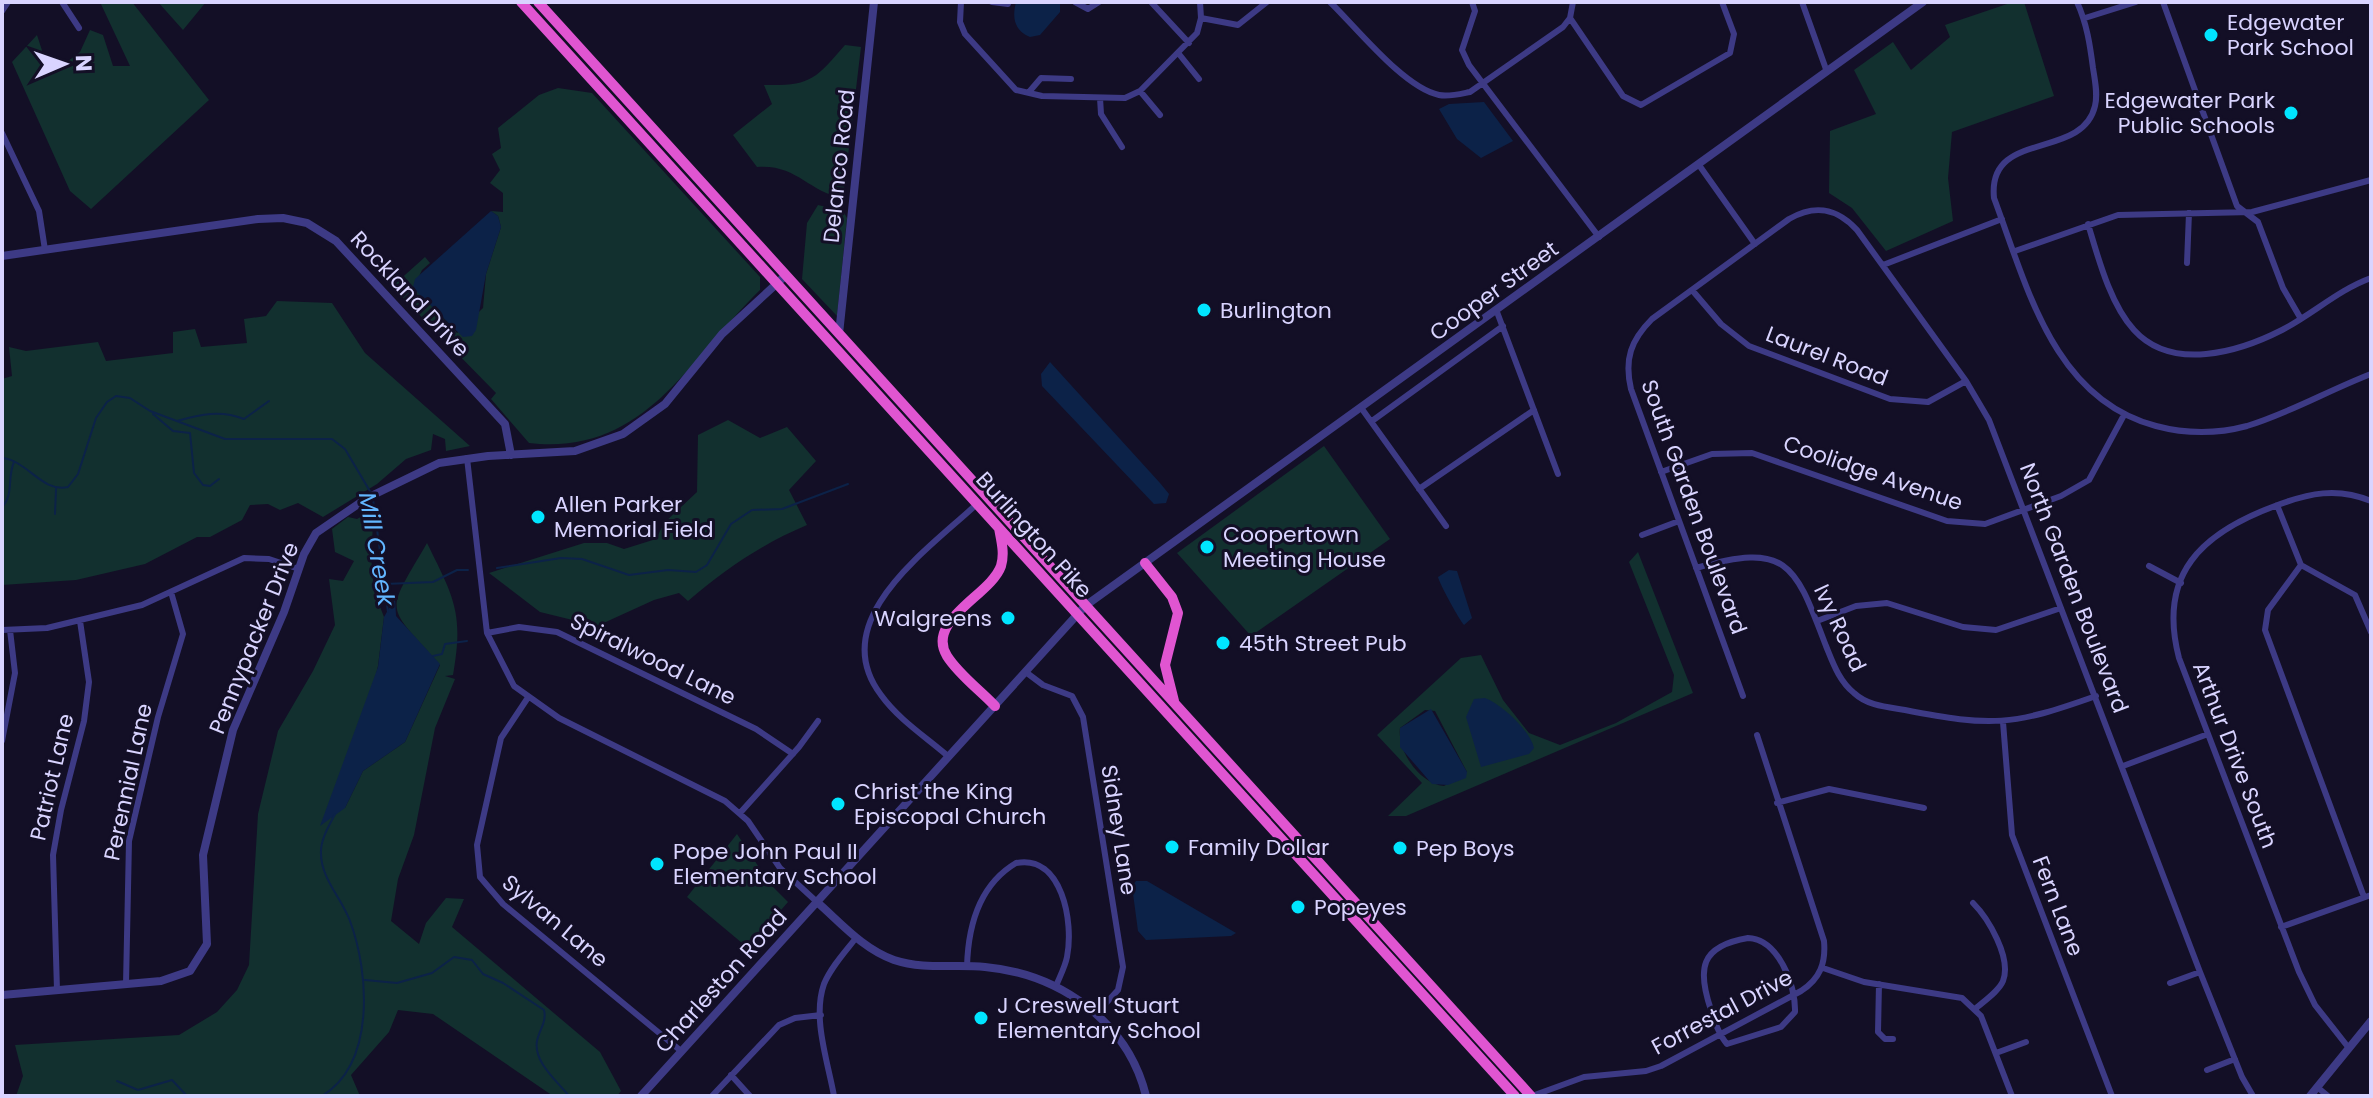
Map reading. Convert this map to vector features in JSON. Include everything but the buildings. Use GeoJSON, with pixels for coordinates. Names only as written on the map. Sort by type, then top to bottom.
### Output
{"type":"FeatureCollection","features":[{"type":"Feature","properties":{"kind":"highway","name":"Burlington Pike"},"geometry":{"type":"LineString","coordinates":[[521,2],[998,526],[1176,707],[1531,1096]]}},
{"type":"Feature","properties":{"kind":"highway","name":"Burlington Pike"},"geometry":{"type":"LineString","coordinates":[[538,2],[839,335],[1515,1096]]}},
{"type":"Feature","properties":{"kind":"highway"},"geometry":{"type":"LineString","coordinates":[[995,706],[948,657],[943,641],[947,625],[988,586],[1000,567],[998,526]]}},
{"type":"Feature","properties":{"kind":"highway"},"geometry":{"type":"LineString","coordinates":[[1145,563],[1172,597],[1178,613],[1165,665],[1176,707]]}},
{"type":"Feature","properties":{"kind":"street"},"geometry":{"type":"LineString","coordinates":[[2,11],[8,2]]}},
{"type":"Feature","properties":{"kind":"street"},"geometry":{"type":"LineString","coordinates":[[62,2],[79,28]]}},
{"type":"Feature","properties":{"kind":"street","name":"Delanco Road"},"geometry":{"type":"LineString","coordinates":[[839,335],[874,2]]}},
{"type":"Feature","properties":{"kind":"street"},"geometry":{"type":"LineString","coordinates":[[961,2],[960,22],[965,34],[1016,90],[1042,96],[1100,98],[1125,98],[1140,91],[1179,54],[1197,33],[1201,18],[1200,2]]}},
{"type":"Feature","properties":{"kind":"street"},"geometry":{"type":"LineString","coordinates":[[992,2],[1008,4]]}},
{"type":"Feature","properties":{"kind":"street"},"geometry":{"type":"LineString","coordinates":[[1075,2],[1088,9],[1099,2]]}},
{"type":"Feature","properties":{"kind":"street"},"geometry":{"type":"LineString","coordinates":[[1151,2],[1189,43]]}},
{"type":"Feature","properties":{"kind":"street"},"geometry":{"type":"LineString","coordinates":[[1201,18],[1238,25],[1267,2]]}},
{"type":"Feature","properties":{"kind":"street"},"geometry":{"type":"LineString","coordinates":[[1330,2],[1414,84],[1439,95],[1470,92],[1484,83],[1570,18],[1573,2]]}},
{"type":"Feature","properties":{"kind":"street"},"geometry":{"type":"LineString","coordinates":[[1472,2],[1475,11],[1462,50],[1530,143],[1549,162],[1600,236]]}},
{"type":"Feature","properties":{"kind":"street"},"geometry":{"type":"LineString","coordinates":[[1570,18],[1623,96],[1641,105],[1648,104],[1730,53],[1734,34],[1722,2]]}},
{"type":"Feature","properties":{"kind":"street"},"geometry":{"type":"LineString","coordinates":[[1802,2],[1827,72]]}},
{"type":"Feature","properties":{"kind":"street","name":"Cooper Street"},"geometry":{"type":"LineString","coordinates":[[1082,610],[1923,2]]}},
{"type":"Feature","properties":{"kind":"street"},"geometry":{"type":"LineString","coordinates":[[2077,2],[2085,18],[2097,94],[2095,108],[2082,129],[2071,136],[2012,156],[2003,163],[1993,184],[2002,219],[2057,352],[2083,384],[2124,415],[2169,430],[2220,431],[2314,401],[2371,374]]}},
{"type":"Feature","properties":{"kind":"street"},"geometry":{"type":"LineString","coordinates":[[2085,18],[2136,2]]}},
{"type":"Feature","properties":{"kind":"street"},"geometry":{"type":"LineString","coordinates":[[2163,2],[2237,206],[2258,222],[2283,288],[2301,319]]}},
{"type":"Feature","properties":{"kind":"street"},"geometry":{"type":"LineString","coordinates":[[1179,54],[1199,79]]}},
{"type":"Feature","properties":{"kind":"street"},"geometry":{"type":"LineString","coordinates":[[1029,92],[1041,78],[1071,79]]}},
{"type":"Feature","properties":{"kind":"street"},"geometry":{"type":"LineString","coordinates":[[1140,91],[1160,115]]}},
{"type":"Feature","properties":{"kind":"street"},"geometry":{"type":"LineString","coordinates":[[1100,98],[1101,114],[1122,147]]}},
{"type":"Feature","properties":{"kind":"street"},"geometry":{"type":"LineString","coordinates":[[2,133],[39,211],[45,250]]}},
{"type":"Feature","properties":{"kind":"street"},"geometry":{"type":"LineString","coordinates":[[1699,165],[1755,244]]}},
{"type":"Feature","properties":{"kind":"street"},"geometry":{"type":"LineString","coordinates":[[2015,251],[2088,224],[2136,212],[2245,213],[2371,180]]}},
{"type":"Feature","properties":{"kind":"street","name":"North Garden Boulevard"},"geometry":{"type":"LineString","coordinates":[[1755,244],[1803,212],[1827,209],[1850,223],[1966,381],[1994,430],[2200,972],[2253,1096]]}},
{"type":"Feature","properties":{"kind":"street"},"geometry":{"type":"LineString","coordinates":[[2187,263],[2189,213]]}},
{"type":"Feature","properties":{"kind":"street","name":"Rockland Drive"},"geometry":{"type":"LineString","coordinates":[[2,256],[258,219],[283,218],[307,223],[345,248],[505,424],[511,455]]}},
{"type":"Feature","properties":{"kind":"street"},"geometry":{"type":"LineString","coordinates":[[1883,265],[2002,219]]}},
{"type":"Feature","properties":{"kind":"street"},"geometry":{"type":"LineString","coordinates":[[2088,224],[2098,256],[2129,324],[2151,342],[2186,354],[2216,354],[2273,334],[2348,288],[2371,278]]}},
{"type":"Feature","properties":{"kind":"street","name":"South Garden Boulevard"},"geometry":{"type":"LineString","coordinates":[[1743,696],[1631,389],[1627,359],[1634,340],[1647,324],[1755,244]]}},
{"type":"Feature","properties":{"kind":"street","name":"Pennypacker Drive"},"geometry":{"type":"LineString","coordinates":[[2,995],[181,977],[203,954],[209,934],[203,855],[233,730],[316,533],[367,498],[439,463],[467,458],[575,451],[634,428],[665,404],[722,334],[785,276]]}},
{"type":"Feature","properties":{"kind":"street","name":"Laurel Road"},"geometry":{"type":"LineString","coordinates":[[1692,290],[1721,324],[1749,346],[1890,399],[1928,402],[1966,381]]}},
{"type":"Feature","properties":{"kind":"street"},"geometry":{"type":"LineString","coordinates":[[1497,312],[1558,474]]}},
{"type":"Feature","properties":{"kind":"street"},"geometry":{"type":"LineString","coordinates":[[1372,421],[1503,326]]}},
{"type":"Feature","properties":{"kind":"street"},"geometry":{"type":"LineString","coordinates":[[1362,409],[1446,526]]}},
{"type":"Feature","properties":{"kind":"street"},"geometry":{"type":"LineString","coordinates":[[1419,489],[1534,410]]}},
{"type":"Feature","properties":{"kind":"street","name":"Coolidge Avenue"},"geometry":{"type":"LineString","coordinates":[[1661,472],[1712,454],[1741,451],[1793,465],[1956,523],[1985,524],[2024,511],[2089,480],[2124,415]]}},
{"type":"Feature","properties":{"kind":"street"},"geometry":{"type":"LineString","coordinates":[[467,458],[487,633],[504,671],[527,699],[559,718],[707,790],[740,813],[780,868],[870,949],[903,962],[1011,970],[1056,986],[1096,1014],[1128,1051],[1141,1076],[1146,1096]]}},
{"type":"Feature","properties":{"kind":"street","name":"Arthur Drive South"},"geometry":{"type":"LineString","coordinates":[[2348,1047],[2315,1005],[2281,927],[2174,641],[2174,605],[2197,551],[2215,534],[2305,495],[2329,492],[2371,501]]}},
{"type":"Feature","properties":{"kind":"street"},"geometry":{"type":"LineString","coordinates":[[949,757],[891,707],[870,676],[865,640],[878,603],[891,585],[978,503]]}},
{"type":"Feature","properties":{"kind":"street"},"geometry":{"type":"LineString","coordinates":[[2277,505],[2301,565],[2355,595],[2371,632]]}},
{"type":"Feature","properties":{"kind":"street"},"geometry":{"type":"LineString","coordinates":[[1642,535],[1679,521]]}},
{"type":"Feature","properties":{"kind":"street","name":"Ivy Road"},"geometry":{"type":"LineString","coordinates":[[1696,568],[1743,555],[1773,560],[1798,581],[1839,675],[1853,693],[1866,701],[1951,720],[2003,722],[2039,716],[2096,696]]}},
{"type":"Feature","properties":{"kind":"street"},"geometry":{"type":"LineString","coordinates":[[2,741],[15,673],[6,630],[80,621],[142,605],[253,556],[299,569]]}},
{"type":"Feature","properties":{"kind":"street"},"geometry":{"type":"LineString","coordinates":[[2281,927],[2368,896],[2265,630],[2268,610],[2301,565]]}},
{"type":"Feature","properties":{"kind":"street"},"geometry":{"type":"LineString","coordinates":[[2149,566],[2181,583]]}},
{"type":"Feature","properties":{"kind":"street","name":"Perennial Lane"},"geometry":{"type":"LineString","coordinates":[[126,984],[129,841],[158,717],[183,634],[171,592]]}},
{"type":"Feature","properties":{"kind":"street"},"geometry":{"type":"LineString","coordinates":[[1817,621],[1856,606],[1887,603],[1963,627],[1996,630],[2061,608]]}},
{"type":"Feature","properties":{"kind":"street","name":"Charleston Road"},"geometry":{"type":"LineString","coordinates":[[643,1095],[1082,610]]}},
{"type":"Feature","properties":{"kind":"street","name":"Patriot Lane"},"geometry":{"type":"LineString","coordinates":[[57,990],[53,855],[84,721],[89,682],[80,621]]}},
{"type":"Feature","properties":{"kind":"street","name":"Spiralwood Lane"},"geometry":{"type":"LineString","coordinates":[[487,633],[519,627],[557,632],[756,729],[793,754]]}},
{"type":"Feature","properties":{"kind":"street","name":"Sidney Lane"},"geometry":{"type":"LineString","coordinates":[[1027,673],[1043,685],[1072,696],[1083,717],[1123,967],[1118,990],[1096,1014]]}},
{"type":"Feature","properties":{"kind":"street","name":"Sylvan Lane"},"geometry":{"type":"LineString","coordinates":[[527,699],[499,744],[477,845],[480,877],[503,904],[681,1051]]}},
{"type":"Feature","properties":{"kind":"street"},"geometry":{"type":"LineString","coordinates":[[740,813],[818,721]]}},
{"type":"Feature","properties":{"kind":"street","name":"Fern Lane"},"geometry":{"type":"LineString","coordinates":[[2003,722],[2012,835],[2112,1096]]}},
{"type":"Feature","properties":{"kind":"street"},"geometry":{"type":"LineString","coordinates":[[2123,766],[2208,734]]}},
{"type":"Feature","properties":{"kind":"street","name":"Forrestal Drive"},"geometry":{"type":"LineString","coordinates":[[1531,1096],[1584,1077],[1654,1069],[1793,995],[1812,983],[1823,968],[1825,951],[1821,928],[1777,803],[1757,735]]}},
{"type":"Feature","properties":{"kind":"street"},"geometry":{"type":"LineString","coordinates":[[1777,803],[1829,789],[1924,808]]}},
{"type":"Feature","properties":{"kind":"street"},"geometry":{"type":"LineString","coordinates":[[967,967],[968,930],[991,888],[1009,867],[1034,861],[1047,868],[1057,881],[1065,917],[1068,952],[1056,986]]}},
{"type":"Feature","properties":{"kind":"street"},"geometry":{"type":"LineString","coordinates":[[1973,903],[1985,915],[2004,971],[2003,982],[1975,1009]]}},
{"type":"Feature","properties":{"kind":"street"},"geometry":{"type":"LineString","coordinates":[[834,1096],[821,1015],[827,979],[856,938]]}},
{"type":"Feature","properties":{"kind":"street"},"geometry":{"type":"LineString","coordinates":[[1748,938],[1766,943],[1778,957],[1793,995],[1795,1012],[1786,1025],[1731,1044],[1720,1035],[1702,972],[1710,954],[1721,946],[1748,938]]}},
{"type":"Feature","properties":{"kind":"street"},"geometry":{"type":"LineString","coordinates":[[1823,968],[1879,984],[1962,998],[1975,1009],[2012,1096]]}},
{"type":"Feature","properties":{"kind":"street"},"geometry":{"type":"LineString","coordinates":[[2170,983],[2200,972]]}},
{"type":"Feature","properties":{"kind":"street"},"geometry":{"type":"LineString","coordinates":[[1879,984],[1878,1032],[1885,1039],[1893,1039]]}},
{"type":"Feature","properties":{"kind":"street"},"geometry":{"type":"LineString","coordinates":[[712,1096],[779,1025],[821,1015]]}},
{"type":"Feature","properties":{"kind":"street"},"geometry":{"type":"LineString","coordinates":[[2310,1096],[2371,1021]]}},
{"type":"Feature","properties":{"kind":"street"},"geometry":{"type":"LineString","coordinates":[[1996,1053],[2026,1042]]}},
{"type":"Feature","properties":{"kind":"street"},"geometry":{"type":"LineString","coordinates":[[2207,1070],[2235,1059]]}},
{"type":"Feature","properties":{"kind":"street"},"geometry":{"type":"LineString","coordinates":[[731,1075],[750,1096]]}},
{"type":"Feature","properties":{"kind":"street"},"geometry":{"type":"LineString","coordinates":[[2317,1087],[2328,1096]]}},
{"type":"Feature","properties":{"kind":"green space"},"geometry":{"type":"Polygon","coordinates":[[[100,2],[132,2],[209,100],[91,209],[70,191],[12,62],[37,35],[50,75],[80,52],[90,30],[103,35],[113,66],[130,66],[100,2]]]}},
{"type":"Feature","properties":{"kind":"green space"},"geometry":{"type":"Polygon","coordinates":[[[158,2],[206,2],[183,30],[158,2]]]}},
{"type":"Feature","properties":{"kind":"green space"},"geometry":{"type":"Polygon","coordinates":[[[2013,2],[2024,2],[2054,96],[1952,132],[1948,178],[1953,221],[1886,251],[1852,208],[1829,193],[1830,131],[1876,114],[1854,70],[1893,42],[1911,70],[1950,37],[1945,25],[2013,2]]]}},
{"type":"Feature","properties":{"kind":"green space"},"geometry":{"type":"Polygon","coordinates":[[[845,45],[861,47],[843,198],[782,170],[757,167],[733,135],[772,104],[764,85],[802,82],[818,73],[845,45]]]}},
{"type":"Feature","properties":{"kind":"green space"},"geometry":{"type":"Polygon","coordinates":[[[558,88],[592,93],[760,277],[760,290],[661,398],[634,419],[604,435],[569,443],[529,443],[491,399],[496,393],[397,292],[396,283],[425,257],[430,263],[422,270],[414,287],[457,333],[483,308],[486,274],[501,227],[498,216],[491,211],[503,212],[503,193],[490,183],[500,170],[492,154],[501,148],[498,128],[539,95],[558,88]]]}},
{"type":"Feature","properties":{"kind":"green space"},"geometry":{"type":"Polygon","coordinates":[[[818,205],[843,211],[847,218],[837,316],[802,279],[807,223],[818,205]]]}},
{"type":"Feature","properties":{"kind":"green space"},"geometry":{"type":"Polygon","coordinates":[[[277,301],[332,303],[365,353],[470,446],[446,451],[445,439],[433,434],[431,450],[406,459],[377,484],[323,517],[298,503],[280,510],[268,504],[250,505],[242,520],[210,537],[197,537],[145,564],[76,580],[2,585],[2,379],[12,376],[9,347],[26,351],[98,342],[106,361],[173,353],[173,332],[195,329],[201,347],[247,343],[244,319],[266,316],[277,301]]]}},
{"type":"Feature","properties":{"kind":"green space"},"geometry":{"type":"Polygon","coordinates":[[[728,420],[760,438],[787,427],[816,461],[789,490],[807,525],[744,558],[688,601],[679,593],[654,600],[597,626],[540,612],[489,573],[584,543],[607,543],[624,549],[656,539],[664,523],[697,492],[698,435],[728,420]]]}},
{"type":"Feature","properties":{"kind":"green space"},"geometry":{"type":"Polygon","coordinates":[[[1324,446],[1390,539],[1251,636],[1177,553],[1324,446]]]}},
{"type":"Feature","properties":{"kind":"green space"},"geometry":{"type":"Polygon","coordinates":[[[374,509],[371,556],[374,591],[384,617],[378,666],[345,808],[363,771],[405,742],[440,665],[408,630],[397,608],[403,584],[427,543],[450,593],[457,620],[453,675],[445,676],[455,679],[435,728],[414,835],[398,879],[391,921],[419,944],[426,923],[446,898],[464,899],[452,927],[600,1052],[621,1091],[617,1096],[553,1096],[433,1014],[398,1010],[389,1032],[351,1075],[360,1096],[16,1096],[23,1076],[15,1045],[179,1035],[217,1012],[237,990],[249,965],[258,814],[278,731],[313,671],[335,625],[329,579],[343,581],[354,561],[335,552],[332,529],[348,517],[357,519],[374,509]]]}},
{"type":"Feature","properties":{"kind":"green space"},"geometry":{"type":"Polygon","coordinates":[[[1638,552],[1693,693],[1406,816],[1388,816],[1422,783],[1377,735],[1461,658],[1481,655],[1503,700],[1529,733],[1560,745],[1616,723],[1672,692],[1674,675],[1629,562],[1638,552]],[[1425,710],[1400,728],[1400,737],[1406,756],[1419,773],[1444,786],[1467,772],[1435,711],[1425,710]]]}},
{"type":"Feature","properties":{"kind":"green space"},"geometry":{"type":"Polygon","coordinates":[[[737,834],[770,884],[788,902],[748,948],[687,897],[737,834]]]}},
{"type":"Feature","properties":{"kind":"water"},"geometry":{"type":"Polygon","coordinates":[[[1016,2],[1060,2],[1060,12],[1040,35],[1030,37],[1020,31],[1016,23],[1016,2]]]}},
{"type":"Feature","properties":{"kind":"water"},"geometry":{"type":"Polygon","coordinates":[[[1484,102],[1513,141],[1481,158],[1457,139],[1439,109],[1449,104],[1484,102]]]}},
{"type":"Feature","properties":{"kind":"water"},"geometry":{"type":"Polygon","coordinates":[[[491,211],[498,216],[501,227],[486,274],[476,330],[472,336],[463,337],[413,287],[415,279],[491,211]]]}},
{"type":"Feature","properties":{"kind":"water"},"geometry":{"type":"Polygon","coordinates":[[[1050,362],[1160,483],[1169,494],[1166,503],[1154,504],[1042,386],[1041,374],[1050,362]]]}},
{"type":"Feature","properties":{"kind":"water"},"geometry":{"type":"Polygon","coordinates":[[[1449,570],[1457,571],[1472,618],[1464,625],[1438,577],[1449,570]]]}},
{"type":"Feature","properties":{"kind":"water"},"geometry":{"type":"Polygon","coordinates":[[[395,598],[396,616],[440,664],[405,742],[363,771],[345,808],[320,826],[378,667],[384,617],[395,598]]]}},
{"type":"Feature","properties":{"kind":"water"},"geometry":{"type":"Polygon","coordinates":[[[1485,698],[1521,726],[1534,748],[1529,754],[1481,767],[1466,717],[1474,699],[1485,698]]]}},
{"type":"Feature","properties":{"kind":"water"},"geometry":{"type":"Polygon","coordinates":[[[1431,709],[1467,772],[1466,778],[1448,785],[1432,784],[1400,747],[1400,728],[1431,709]]]}},
{"type":"Feature","properties":{"kind":"water"},"geometry":{"type":"Polygon","coordinates":[[[1136,881],[1147,881],[1236,933],[1231,936],[1146,940],[1138,931],[1132,886],[1136,881]]]}},
{"type":"Feature","properties":{"kind":"waterway","name":"Mill Creek"},"geometry":{"type":"LineString","coordinates":[[2,458],[19,464],[50,485],[68,487],[78,474],[96,418],[107,402],[116,396],[130,398],[150,411],[225,439],[332,439],[345,449],[371,493]]}},
{"type":"Feature","properties":{"kind":"waterway"},"geometry":{"type":"LineString","coordinates":[[177,421],[211,414],[244,419],[269,401]]}},
{"type":"Feature","properties":{"kind":"waterway"},"geometry":{"type":"LineString","coordinates":[[153,414],[173,431],[190,433],[194,473],[203,485],[210,486],[219,479]]}},
{"type":"Feature","properties":{"kind":"waterway"},"geometry":{"type":"LineString","coordinates":[[2,507],[8,497],[14,462]]}},
{"type":"Feature","properties":{"kind":"waterway"},"geometry":{"type":"LineString","coordinates":[[497,568],[561,558],[582,559],[629,575],[668,570],[696,572],[707,565],[731,524],[752,510],[782,509],[848,484]]}},
{"type":"Feature","properties":{"kind":"waterway"},"geometry":{"type":"LineString","coordinates":[[55,514],[56,489]]}},
{"type":"Feature","properties":{"kind":"waterway","name":"Mill Creek"},"geometry":{"type":"LineString","coordinates":[[373,499],[388,612]]}},
{"type":"Feature","properties":{"kind":"waterway"},"geometry":{"type":"LineString","coordinates":[[385,584],[433,582],[457,570],[468,570]]}},
{"type":"Feature","properties":{"kind":"waterway"},"geometry":{"type":"LineString","coordinates":[[433,656],[442,654],[445,644],[467,641]]}},
{"type":"Feature","properties":{"kind":"waterway","name":"Mill Creek"},"geometry":{"type":"LineString","coordinates":[[322,1096],[339,1081],[352,1062],[360,1040],[363,1015],[364,990],[356,942],[350,921],[322,863],[322,844],[335,814]]}},
{"type":"Feature","properties":{"kind":"waterway"},"geometry":{"type":"LineString","coordinates":[[365,980],[397,983],[432,973],[454,957],[472,960],[483,974],[503,983],[544,1010],[544,1022],[537,1041],[539,1056],[547,1071],[569,1096]]}},
{"type":"Feature","properties":{"kind":"waterway"},"geometry":{"type":"LineString","coordinates":[[117,1081],[138,1090],[172,1080],[187,1096]]}},
{"type":"Feature","properties":{"kind":"place","name":"Edgewater Park School"},"geometry":{"type":"Point","coordinates":[2211,35]}},
{"type":"Feature","properties":{"kind":"place","name":"Edgewater Park Public Schools"},"geometry":{"type":"Point","coordinates":[2291,113]}},
{"type":"Feature","properties":{"kind":"place","name":"Burlington"},"geometry":{"type":"Point","coordinates":[1204,310]}},
{"type":"Feature","properties":{"kind":"place","name":"Allen Parker Memorial Field"},"geometry":{"type":"Point","coordinates":[538,517]}},
{"type":"Feature","properties":{"kind":"place","name":"Coopertown Meeting House"},"geometry":{"type":"Point","coordinates":[1207,547]}},
{"type":"Feature","properties":{"kind":"place","name":"Walgreens"},"geometry":{"type":"Point","coordinates":[1008,618]}},
{"type":"Feature","properties":{"kind":"place","name":"45th Street Pub"},"geometry":{"type":"Point","coordinates":[1223,643]}},
{"type":"Feature","properties":{"kind":"place","name":"Christ the King Episcopal Church"},"geometry":{"type":"Point","coordinates":[838,804]}},
{"type":"Feature","properties":{"kind":"place","name":"Family Dollar"},"geometry":{"type":"Point","coordinates":[1172,847]}},
{"type":"Feature","properties":{"kind":"place","name":"Pep Boys"},"geometry":{"type":"Point","coordinates":[1400,848]}},
{"type":"Feature","properties":{"kind":"place","name":"Pope John Paul II Elementary School"},"geometry":{"type":"Point","coordinates":[657,864]}},
{"type":"Feature","properties":{"kind":"place","name":"Popeyes"},"geometry":{"type":"Point","coordinates":[1298,907]}},
{"type":"Feature","properties":{"kind":"place","name":"J Creswell Stuart Elementary School"},"geometry":{"type":"Point","coordinates":[981,1018]}}]}
